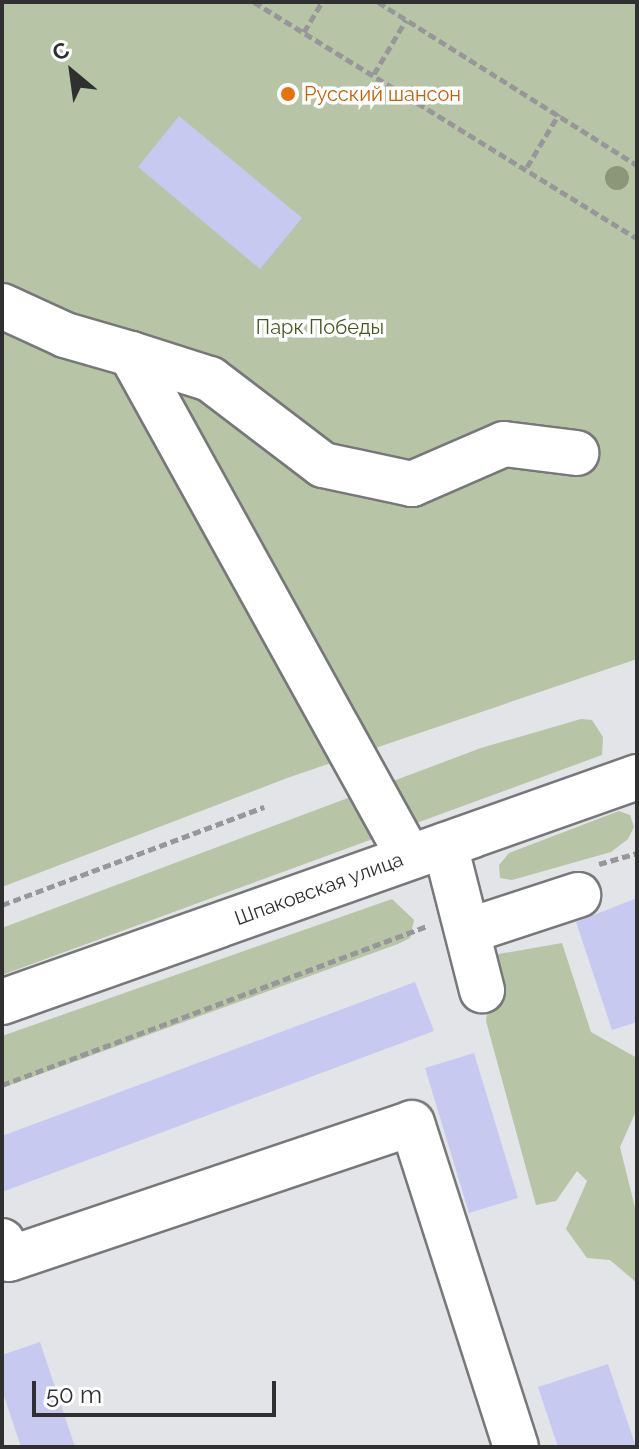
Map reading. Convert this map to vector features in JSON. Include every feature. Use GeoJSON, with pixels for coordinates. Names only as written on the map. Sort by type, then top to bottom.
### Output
{"type":"FeatureCollection","features":[{"type":"Feature","properties":{"kind":"main road"},"geometry":{"type":"LineString","coordinates":[[2,306],[65,335],[210,379],[323,465],[412,484],[504,444],[576,453]]}},
{"type":"Feature","properties":{"kind":"main road"},"geometry":{"type":"LineString","coordinates":[[131,354],[466,921],[482,990]]}},
{"type":"Feature","properties":{"kind":"main road","name":"Шпаковская улица"},"geometry":{"type":"LineString","coordinates":[[2,1002],[637,777]]}},
{"type":"Feature","properties":{"kind":"main road"},"geometry":{"type":"LineString","coordinates":[[466,921],[585,880]]}},
{"type":"Feature","properties":{"kind":"main road"},"geometry":{"type":"LineString","coordinates":[[4,1254],[412,1123],[516,1447]]}},
{"type":"Feature","properties":{"kind":"path"},"geometry":{"type":"LineString","coordinates":[[254,2],[527,167],[637,239]]}},
{"type":"Feature","properties":{"kind":"path"},"geometry":{"type":"LineString","coordinates":[[304,32],[322,2]]}},
{"type":"Feature","properties":{"kind":"path"},"geometry":{"type":"LineString","coordinates":[[378,2],[637,165]]}},
{"type":"Feature","properties":{"kind":"path"},"geometry":{"type":"LineString","coordinates":[[374,74],[406,20]]}},
{"type":"Feature","properties":{"kind":"path"},"geometry":{"type":"LineString","coordinates":[[527,167],[559,114]]}},
{"type":"Feature","properties":{"kind":"path"},"geometry":{"type":"LineString","coordinates":[[2,905],[264,807]]}},
{"type":"Feature","properties":{"kind":"path"},"geometry":{"type":"LineString","coordinates":[[585,880],[637,853]]}},
{"type":"Feature","properties":{"kind":"path"},"geometry":{"type":"LineString","coordinates":[[2,1085],[466,921]]}},
{"type":"Feature","properties":{"kind":"green space","name":"Парк Победы"},"geometry":{"type":"Polygon","coordinates":[[[2,2],[637,2],[637,659],[290,777],[2,887],[2,2]]]}},
{"type":"Feature","properties":{"kind":"green space"},"geometry":{"type":"Polygon","coordinates":[[[581,719],[592,720],[603,737],[602,755],[2,975],[2,928],[481,748],[581,719]]]}},
{"type":"Feature","properties":{"kind":"green space"},"geometry":{"type":"Polygon","coordinates":[[[619,811],[630,815],[634,827],[628,839],[611,852],[512,880],[500,878],[499,865],[509,853],[619,811]]]}},
{"type":"Feature","properties":{"kind":"green space"},"geometry":{"type":"Polygon","coordinates":[[[392,899],[414,920],[410,938],[398,944],[2,1088],[2,1036],[392,899]]]}},
{"type":"Feature","properties":{"kind":"green space"},"geometry":{"type":"Polygon","coordinates":[[[562,943],[591,1032],[637,1058],[637,1109],[620,1147],[637,1216],[637,1283],[610,1260],[587,1258],[566,1229],[587,1181],[577,1171],[556,1201],[536,1205],[486,1021],[493,955],[562,943]]]}},
{"type":"Feature","properties":{"kind":"building"},"geometry":{"type":"Polygon","coordinates":[[[179,116],[302,218],[260,269],[138,167],[179,116]]]}},
{"type":"Feature","properties":{"kind":"building"},"geometry":{"type":"Polygon","coordinates":[[[637,898],[637,1022],[612,1030],[576,922],[637,898]]]}},
{"type":"Feature","properties":{"kind":"building"},"geometry":{"type":"Polygon","coordinates":[[[415,982],[434,1031],[2,1192],[2,1136],[415,982]]]}},
{"type":"Feature","properties":{"kind":"building"},"geometry":{"type":"Polygon","coordinates":[[[474,1053],[518,1198],[469,1213],[425,1068],[474,1053]]]}},
{"type":"Feature","properties":{"kind":"building"},"geometry":{"type":"Polygon","coordinates":[[[40,1342],[75,1447],[21,1447],[2,1390],[2,1355],[40,1342]]]}},
{"type":"Feature","properties":{"kind":"building"},"geometry":{"type":"Polygon","coordinates":[[[608,1364],[636,1447],[558,1447],[538,1387],[608,1364]]]}},
{"type":"Feature","properties":{"kind":"place","name":"Русский шансон"},"geometry":{"type":"Point","coordinates":[288,94]}}]}
